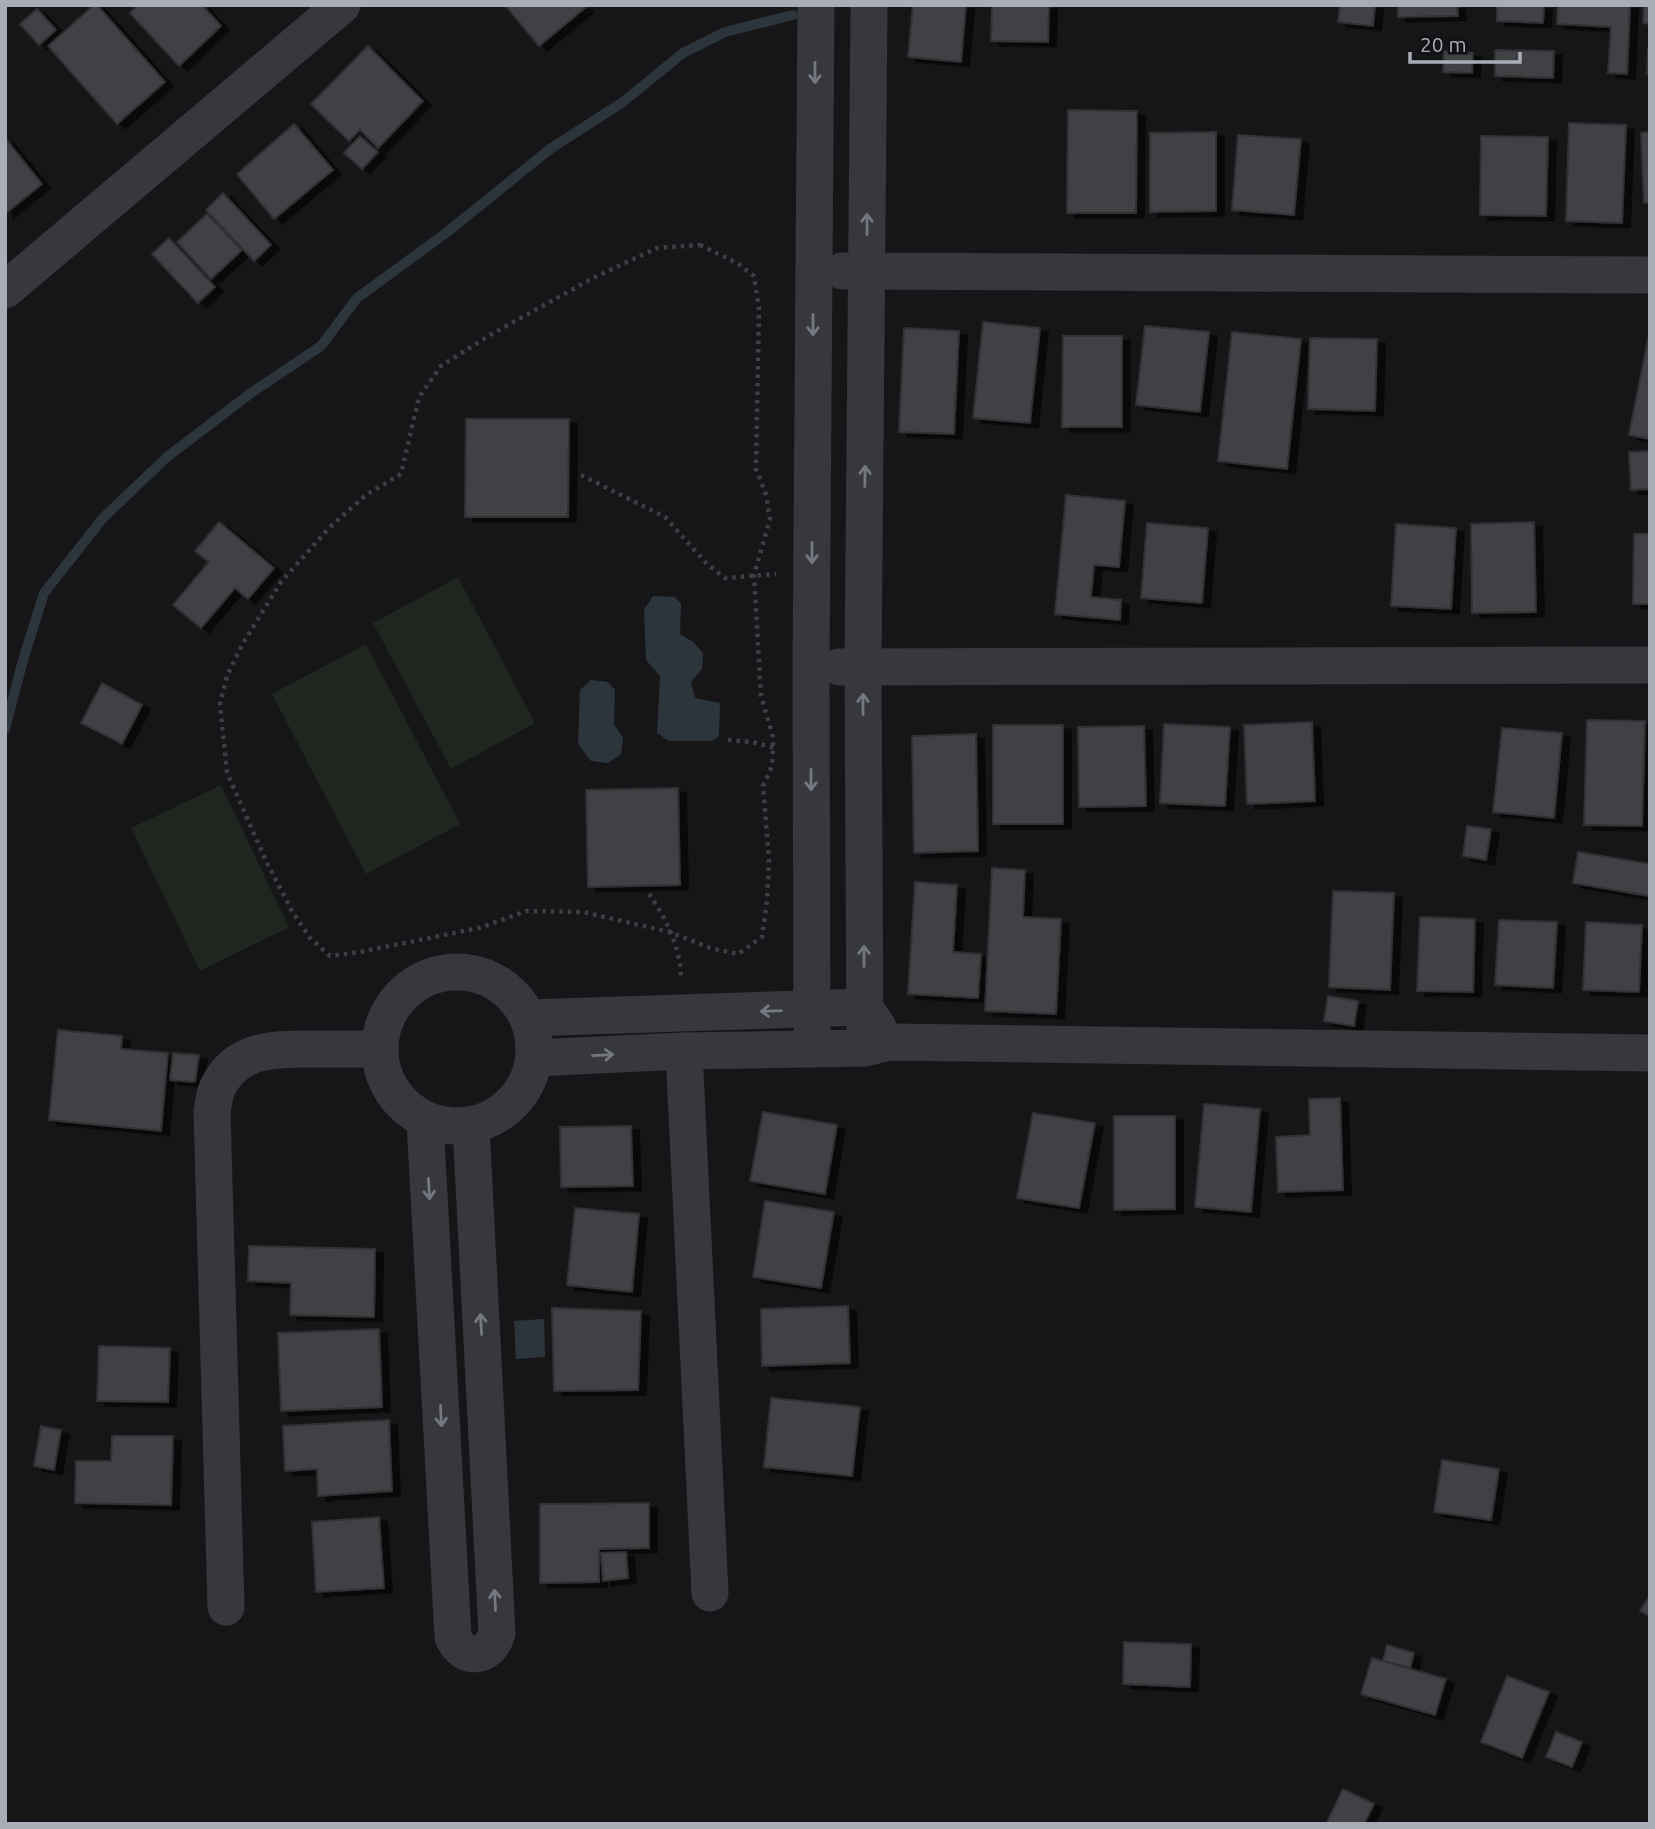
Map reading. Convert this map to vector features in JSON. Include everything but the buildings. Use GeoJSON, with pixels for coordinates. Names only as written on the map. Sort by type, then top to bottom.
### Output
{"type":"FeatureCollection","features":[{"type":"Feature","properties":{"kind":"street"},"geometry":{"type":"LineString","coordinates":[[5,290],[342,5]]}},
{"type":"Feature","properties":{"kind":"street"},"geometry":{"type":"LineString","coordinates":[[811,1049],[816,5]]}},
{"type":"Feature","properties":{"kind":"street"},"geometry":{"type":"LineString","coordinates":[[869,5],[863,667],[864,1007],[877,1045]]}},
{"type":"Feature","properties":{"kind":"street"},"geometry":{"type":"LineString","coordinates":[[814,271],[1650,275]]}},
{"type":"Feature","properties":{"kind":"street"},"geometry":{"type":"LineString","coordinates":[[811,667],[1650,665]]}},
{"type":"Feature","properties":{"kind":"street"},"geometry":{"type":"LineString","coordinates":[[457,971],[486,977],[512,993],[528,1018],[534,1038],[534,1058],[527,1082],[513,1102],[494,1118],[471,1126],[448,1127],[425,1121],[401,1104],[384,1078],[379,1049],[385,1019],[402,994],[427,978],[457,971]]}},
{"type":"Feature","properties":{"kind":"street"},"geometry":{"type":"LineString","coordinates":[[528,1018],[864,1007]]}},
{"type":"Feature","properties":{"kind":"street"},"geometry":{"type":"LineString","coordinates":[[534,1058],[877,1045],[1650,1053]]}},
{"type":"Feature","properties":{"kind":"street"},"geometry":{"type":"LineString","coordinates":[[226,1607],[212,1112],[216,1092],[226,1074],[242,1060],[260,1052],[280,1049],[379,1049]]}},
{"type":"Feature","properties":{"kind":"street"},"geometry":{"type":"LineString","coordinates":[[684,1051],[710,1593]]}},
{"type":"Feature","properties":{"kind":"street"},"geometry":{"type":"LineString","coordinates":[[425,1121],[453,1637],[455,1643],[465,1652],[479,1654],[491,1646],[497,1633],[471,1126]]}},
{"type":"Feature","properties":{"kind":"path"},"geometry":{"type":"LineString","coordinates":[[700,246],[737,262],[754,276],[759,309],[756,468],[766,495],[770,519],[754,575],[761,696],[773,737],[772,766],[763,786],[769,860],[762,937],[738,954],[710,948],[670,932],[583,912],[527,911],[479,928],[330,956],[310,938],[292,911],[267,863],[227,773],[220,704],[227,676],[243,643],[281,582],[330,527],[366,495],[401,474],[419,397],[441,366],[490,335],[584,283],[657,248],[700,246]]}},
{"type":"Feature","properties":{"kind":"path"},"geometry":{"type":"LineString","coordinates":[[581,475],[665,517],[706,564],[725,578],[812,573]]}},
{"type":"Feature","properties":{"kind":"path"},"geometry":{"type":"LineString","coordinates":[[728,740],[752,742],[773,748],[811,747]]}},
{"type":"Feature","properties":{"kind":"path"},"geometry":{"type":"LineString","coordinates":[[649,894],[659,908],[680,961],[681,1014]]}},
{"type":"Feature","properties":{"kind":"shaded area"},"geometry":{"type":"Polygon","coordinates":[[[458,577],[535,723],[451,769],[373,623],[458,577]]]}},
{"type":"Feature","properties":{"kind":"shaded area"},"geometry":{"type":"Polygon","coordinates":[[[653,596],[675,597],[681,604],[680,634],[693,642],[703,653],[702,669],[691,682],[695,698],[720,703],[719,736],[712,741],[669,741],[657,733],[660,676],[646,660],[644,610],[653,596]]]}},
{"type":"Feature","properties":{"kind":"shaded area"},"geometry":{"type":"Polygon","coordinates":[[[366,644],[460,824],[366,874],[272,694],[366,644]]]}},
{"type":"Feature","properties":{"kind":"shaded area"},"geometry":{"type":"Polygon","coordinates":[[[591,680],[608,682],[615,690],[614,725],[623,737],[621,754],[608,763],[591,761],[578,744],[580,690],[591,680]]]}},
{"type":"Feature","properties":{"kind":"shaded area"},"geometry":{"type":"Polygon","coordinates":[[[221,785],[289,927],[200,971],[131,828],[221,785]]]}},
{"type":"Feature","properties":{"kind":"shaded area"},"geometry":{"type":"Polygon","coordinates":[[[544,1319],[545,1357],[516,1359],[514,1321],[544,1319]]]}},
{"type":"Feature","properties":{"kind":"waterway"},"geometry":{"type":"LineString","coordinates":[[5,729],[44,593],[103,518],[167,457],[251,393],[321,346],[357,298],[446,233],[550,149],[623,102],[683,53],[725,32],[793,15]]}}]}
